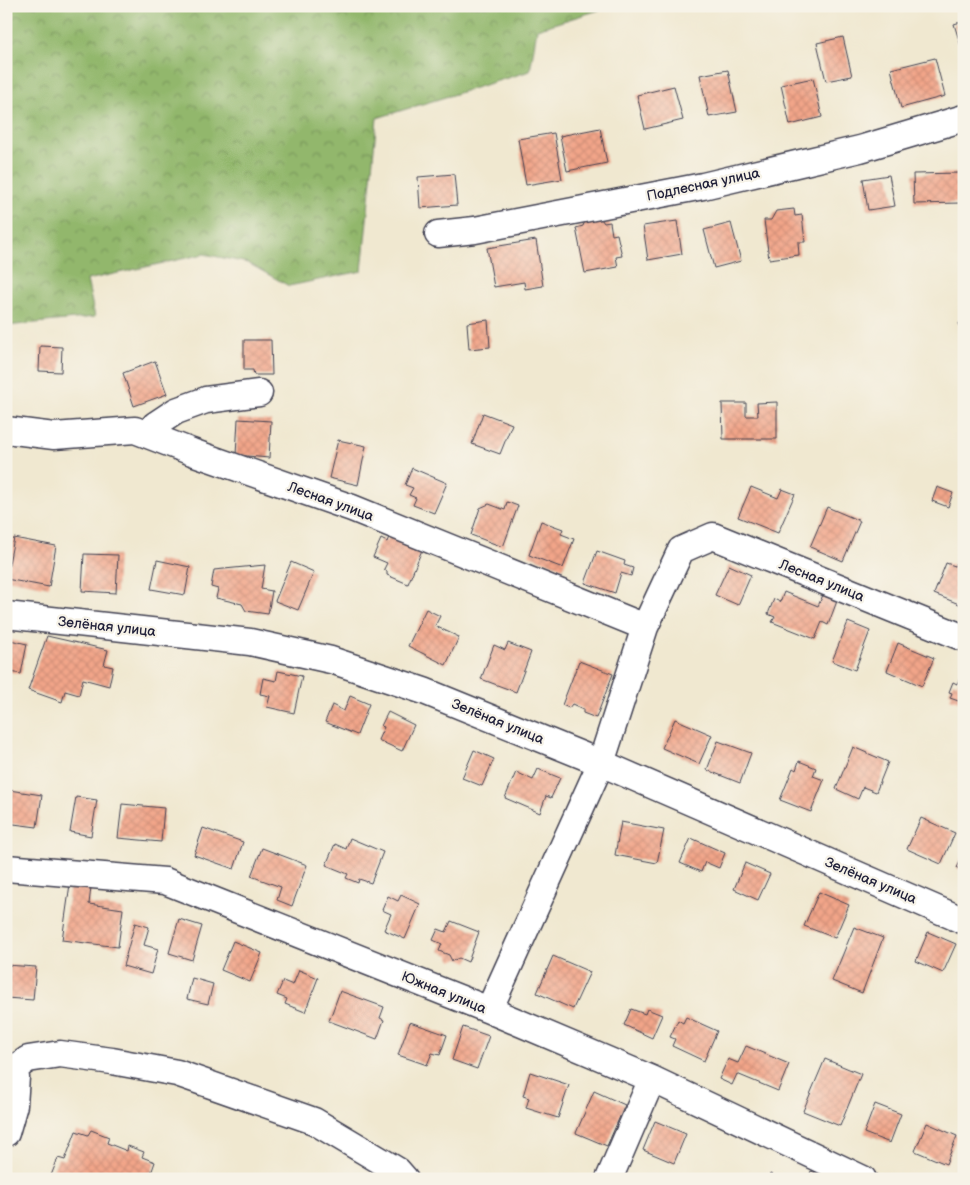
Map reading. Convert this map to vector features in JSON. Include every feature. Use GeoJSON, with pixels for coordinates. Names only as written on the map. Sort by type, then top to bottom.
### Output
{"type":"FeatureCollection","features":[{"type":"Feature","properties":{"kind":"street","name":"Подлесная улица"},"geometry":{"type":"LineString","coordinates":[[438,234],[475,230],[703,186],[860,149],[964,118]]}},
{"type":"Feature","properties":{"kind":"street"},"geometry":{"type":"LineString","coordinates":[[152,435],[155,425],[176,412],[206,400],[259,393]]}},
{"type":"Feature","properties":{"kind":"street","name":"Лесная улица"},"geometry":{"type":"LineString","coordinates":[[6,430],[54,436],[136,430],[192,452],[352,508],[645,627],[681,550],[713,536],[964,638]]}},
{"type":"Feature","properties":{"kind":"street","name":"Зелёная улица"},"geometry":{"type":"LineString","coordinates":[[6,615],[250,642],[332,660],[424,691],[600,763],[964,920]]}},
{"type":"Feature","properties":{"kind":"street"},"geometry":{"type":"LineString","coordinates":[[489,1010],[600,763],[645,627]]}},
{"type":"Feature","properties":{"kind":"street","name":"Южная улица"},"geometry":{"type":"LineString","coordinates":[[6,868],[165,881],[489,1010],[652,1078],[863,1179]]}},
{"type":"Feature","properties":{"kind":"street"},"geometry":{"type":"LineString","coordinates":[[6,1134],[14,1105],[16,1077],[9,1068],[28,1059],[60,1054],[177,1073],[314,1121],[398,1171],[405,1179]]}},
{"type":"Feature","properties":{"kind":"street"},"geometry":{"type":"LineString","coordinates":[[609,1179],[652,1078]]}},
{"type":"Feature","properties":{"kind":"green space"},"geometry":{"type":"Polygon","coordinates":[[[6,6],[612,6],[537,29],[530,71],[377,118],[362,271],[289,286],[248,263],[204,254],[87,280],[95,317],[6,326],[6,6]]]}},
{"type":"Feature","properties":{"kind":"building"},"geometry":{"type":"Polygon","coordinates":[[[964,21],[964,53],[963,53],[954,24],[964,21]]]}},
{"type":"Feature","properties":{"kind":"building"},"geometry":{"type":"Polygon","coordinates":[[[843,37],[852,76],[826,81],[817,43],[843,37]]]}},
{"type":"Feature","properties":{"kind":"building"},"geometry":{"type":"Polygon","coordinates":[[[935,58],[945,96],[901,108],[891,69],[935,58]]]}},
{"type":"Feature","properties":{"kind":"building"},"geometry":{"type":"Polygon","coordinates":[[[728,70],[737,112],[709,117],[700,75],[728,70]]]}},
{"type":"Feature","properties":{"kind":"building"},"geometry":{"type":"Polygon","coordinates":[[[813,78],[822,117],[790,125],[781,85],[813,78]]]}},
{"type":"Feature","properties":{"kind":"building"},"geometry":{"type":"Polygon","coordinates":[[[674,86],[683,120],[645,129],[637,95],[674,86]]]}},
{"type":"Feature","properties":{"kind":"building"},"geometry":{"type":"Polygon","coordinates":[[[600,128],[607,163],[567,171],[560,136],[600,128]]]}},
{"type":"Feature","properties":{"kind":"building"},"geometry":{"type":"Polygon","coordinates":[[[554,133],[562,179],[526,185],[518,139],[554,133]]]}},
{"type":"Feature","properties":{"kind":"building"},"geometry":{"type":"Polygon","coordinates":[[[960,173],[961,203],[914,204],[913,174],[960,173]]]}},
{"type":"Feature","properties":{"kind":"building"},"geometry":{"type":"Polygon","coordinates":[[[454,174],[457,205],[420,208],[418,177],[454,174]]]}},
{"type":"Feature","properties":{"kind":"building"},"geometry":{"type":"Polygon","coordinates":[[[889,175],[895,206],[868,210],[863,179],[889,175]]]}},
{"type":"Feature","properties":{"kind":"building"},"geometry":{"type":"Polygon","coordinates":[[[794,209],[795,216],[802,215],[805,242],[798,242],[799,255],[769,259],[764,220],[771,220],[776,211],[794,209]]]}},
{"type":"Feature","properties":{"kind":"building"},"geometry":{"type":"Polygon","coordinates":[[[599,216],[604,223],[610,222],[612,235],[617,234],[622,256],[616,257],[618,267],[585,273],[576,228],[583,226],[586,219],[599,216]]]}},
{"type":"Feature","properties":{"kind":"building"},"geometry":{"type":"Polygon","coordinates":[[[677,221],[682,254],[648,260],[643,226],[677,221]]]}},
{"type":"Feature","properties":{"kind":"building"},"geometry":{"type":"Polygon","coordinates":[[[731,223],[741,261],[714,268],[704,230],[731,223]]]}},
{"type":"Feature","properties":{"kind":"building"},"geometry":{"type":"Polygon","coordinates":[[[536,240],[543,286],[525,289],[524,282],[494,287],[487,248],[536,240]]]}},
{"type":"Feature","properties":{"kind":"building"},"geometry":{"type":"Polygon","coordinates":[[[488,320],[490,347],[469,349],[467,323],[488,320]]]}},
{"type":"Feature","properties":{"kind":"building"},"geometry":{"type":"Polygon","coordinates":[[[964,322],[964,347],[963,347],[959,323],[964,322]]]}},
{"type":"Feature","properties":{"kind":"building"},"geometry":{"type":"Polygon","coordinates":[[[244,340],[271,340],[272,375],[254,375],[253,370],[244,370],[244,340]]]}},
{"type":"Feature","properties":{"kind":"building"},"geometry":{"type":"Polygon","coordinates":[[[40,346],[62,347],[61,372],[39,371],[40,346]]]}},
{"type":"Feature","properties":{"kind":"building"},"geometry":{"type":"Polygon","coordinates":[[[155,361],[167,394],[134,406],[123,373],[155,361]]]}},
{"type":"Feature","properties":{"kind":"building"},"geometry":{"type":"Polygon","coordinates":[[[777,402],[777,439],[723,439],[722,403],[746,403],[746,416],[758,416],[757,403],[777,402]]]}},
{"type":"Feature","properties":{"kind":"building"},"geometry":{"type":"Polygon","coordinates":[[[483,413],[512,424],[500,454],[472,444],[483,413]]]}},
{"type":"Feature","properties":{"kind":"building"},"geometry":{"type":"Polygon","coordinates":[[[238,419],[271,421],[269,458],[236,455],[238,419]]]}},
{"type":"Feature","properties":{"kind":"building"},"geometry":{"type":"Polygon","coordinates":[[[338,440],[366,446],[358,485],[329,478],[338,440]]]}},
{"type":"Feature","properties":{"kind":"building"},"geometry":{"type":"Polygon","coordinates":[[[412,468],[447,483],[434,513],[413,505],[416,498],[409,495],[413,488],[405,485],[412,468]]]}},
{"type":"Feature","properties":{"kind":"building"},"geometry":{"type":"Polygon","coordinates":[[[751,487],[778,498],[782,489],[795,494],[778,533],[738,517],[751,487]]]}},
{"type":"Feature","properties":{"kind":"building"},"geometry":{"type":"Polygon","coordinates":[[[937,487],[953,493],[948,507],[932,501],[937,487]]]}},
{"type":"Feature","properties":{"kind":"building"},"geometry":{"type":"Polygon","coordinates":[[[507,502],[518,506],[503,547],[471,535],[480,508],[489,504],[505,510],[507,502]]]}},
{"type":"Feature","properties":{"kind":"building"},"geometry":{"type":"Polygon","coordinates":[[[827,507],[860,521],[843,561],[810,547],[827,507]]]}},
{"type":"Feature","properties":{"kind":"building"},"geometry":{"type":"Polygon","coordinates":[[[541,521],[563,529],[561,534],[574,539],[563,568],[529,555],[541,521]]]}},
{"type":"Feature","properties":{"kind":"building"},"geometry":{"type":"Polygon","coordinates":[[[389,537],[422,550],[408,584],[387,575],[387,571],[384,569],[387,563],[373,557],[381,539],[387,542],[389,537]]]}},
{"type":"Feature","properties":{"kind":"building"},"geometry":{"type":"Polygon","coordinates":[[[14,538],[56,546],[49,587],[6,579],[14,538]]]}},
{"type":"Feature","properties":{"kind":"building"},"geometry":{"type":"Polygon","coordinates":[[[597,551],[625,561],[624,565],[633,568],[631,576],[621,573],[615,593],[585,583],[597,551]]]}},
{"type":"Feature","properties":{"kind":"building"},"geometry":{"type":"Polygon","coordinates":[[[84,554],[118,555],[116,593],[82,591],[84,554]]]}},
{"type":"Feature","properties":{"kind":"building"},"geometry":{"type":"Polygon","coordinates":[[[157,560],[190,567],[185,595],[151,589],[157,560]]]}},
{"type":"Feature","properties":{"kind":"building"},"geometry":{"type":"Polygon","coordinates":[[[958,560],[964,562],[964,606],[934,594],[946,563],[955,566],[958,560]]]}},
{"type":"Feature","properties":{"kind":"building"},"geometry":{"type":"Polygon","coordinates":[[[291,562],[314,572],[298,610],[275,601],[291,562]]]}},
{"type":"Feature","properties":{"kind":"building"},"geometry":{"type":"Polygon","coordinates":[[[265,565],[261,589],[272,591],[268,614],[246,611],[242,604],[216,598],[218,589],[211,587],[214,570],[265,565]]]}},
{"type":"Feature","properties":{"kind":"building"},"geometry":{"type":"Polygon","coordinates":[[[729,565],[751,575],[738,605],[715,595],[729,565]]]}},
{"type":"Feature","properties":{"kind":"building"},"geometry":{"type":"Polygon","coordinates":[[[784,592],[818,606],[823,595],[837,601],[828,625],[822,622],[815,639],[772,622],[775,617],[768,614],[774,599],[780,602],[784,592]]]}},
{"type":"Feature","properties":{"kind":"building"},"geometry":{"type":"Polygon","coordinates":[[[426,609],[440,616],[435,626],[459,637],[446,665],[408,646],[426,609]]]}},
{"type":"Feature","properties":{"kind":"building"},"geometry":{"type":"Polygon","coordinates":[[[848,622],[870,631],[855,670],[832,661],[848,622]]]}},
{"type":"Feature","properties":{"kind":"building"},"geometry":{"type":"Polygon","coordinates":[[[47,636],[108,650],[104,665],[113,667],[109,686],[83,679],[79,695],[65,691],[62,702],[28,690],[47,636]]]}},
{"type":"Feature","properties":{"kind":"building"},"geometry":{"type":"Polygon","coordinates":[[[6,639],[27,644],[21,674],[6,671],[6,639]]]}},
{"type":"Feature","properties":{"kind":"building"},"geometry":{"type":"Polygon","coordinates":[[[508,643],[531,652],[516,692],[481,679],[494,645],[505,650],[508,643]]]}},
{"type":"Feature","properties":{"kind":"building"},"geometry":{"type":"Polygon","coordinates":[[[898,643],[934,658],[922,686],[887,671],[898,643]]]}},
{"type":"Feature","properties":{"kind":"building"},"geometry":{"type":"Polygon","coordinates":[[[579,661],[613,674],[596,718],[583,713],[583,709],[572,704],[569,708],[562,705],[579,661]]]}},
{"type":"Feature","properties":{"kind":"building"},"geometry":{"type":"Polygon","coordinates":[[[964,668],[964,703],[950,698],[952,693],[949,692],[953,682],[957,684],[964,668]]]}},
{"type":"Feature","properties":{"kind":"building"},"geometry":{"type":"Polygon","coordinates":[[[278,671],[302,676],[294,713],[267,707],[270,696],[260,694],[263,678],[276,681],[278,671]]]}},
{"type":"Feature","properties":{"kind":"building"},"geometry":{"type":"Polygon","coordinates":[[[350,696],[369,704],[357,735],[325,722],[332,705],[344,711],[350,696]]]}},
{"type":"Feature","properties":{"kind":"building"},"geometry":{"type":"Polygon","coordinates":[[[388,712],[414,725],[402,751],[378,740],[384,727],[381,726],[388,712]]]}},
{"type":"Feature","properties":{"kind":"building"},"geometry":{"type":"Polygon","coordinates":[[[675,719],[712,735],[699,764],[662,748],[675,719]]]}},
{"type":"Feature","properties":{"kind":"building"},"geometry":{"type":"Polygon","coordinates":[[[718,741],[751,753],[740,783],[707,770],[718,741]]]}},
{"type":"Feature","properties":{"kind":"building"},"geometry":{"type":"Polygon","coordinates":[[[853,747],[888,762],[876,792],[863,787],[858,799],[836,789],[853,747]]]}},
{"type":"Feature","properties":{"kind":"building"},"geometry":{"type":"Polygon","coordinates":[[[474,750],[494,759],[482,786],[462,778],[474,750]]]}},
{"type":"Feature","properties":{"kind":"building"},"geometry":{"type":"Polygon","coordinates":[[[799,761],[816,768],[813,776],[824,780],[811,812],[780,800],[793,768],[796,770],[799,761]]]}},
{"type":"Feature","properties":{"kind":"building"},"geometry":{"type":"Polygon","coordinates":[[[538,769],[560,778],[551,798],[546,796],[540,813],[505,798],[516,772],[533,780],[538,769]]]}},
{"type":"Feature","properties":{"kind":"building"},"geometry":{"type":"Polygon","coordinates":[[[9,790],[42,795],[37,827],[6,823],[9,790]]]}},
{"type":"Feature","properties":{"kind":"building"},"geometry":{"type":"Polygon","coordinates":[[[76,797],[97,800],[91,836],[70,832],[76,797]]]}},
{"type":"Feature","properties":{"kind":"building"},"geometry":{"type":"Polygon","coordinates":[[[122,804],[164,808],[161,842],[118,838],[122,804]]]}},
{"type":"Feature","properties":{"kind":"building"},"geometry":{"type":"Polygon","coordinates":[[[921,818],[955,833],[941,864],[907,849],[921,818]]]}},
{"type":"Feature","properties":{"kind":"building"},"geometry":{"type":"Polygon","coordinates":[[[621,822],[664,830],[657,863],[615,855],[621,822]]]}},
{"type":"Feature","properties":{"kind":"building"},"geometry":{"type":"Polygon","coordinates":[[[203,828],[243,842],[234,869],[194,855],[203,828]]]}},
{"type":"Feature","properties":{"kind":"building"},"geometry":{"type":"Polygon","coordinates":[[[350,838],[383,852],[371,883],[359,879],[358,883],[346,878],[348,874],[326,865],[335,844],[346,849],[350,838]]]}},
{"type":"Feature","properties":{"kind":"building"},"geometry":{"type":"Polygon","coordinates":[[[691,838],[725,853],[719,868],[705,862],[701,872],[680,863],[691,838]]]}},
{"type":"Feature","properties":{"kind":"building"},"geometry":{"type":"Polygon","coordinates":[[[262,848],[307,865],[292,906],[277,900],[281,887],[251,876],[262,848]]]}},
{"type":"Feature","properties":{"kind":"building"},"geometry":{"type":"Polygon","coordinates":[[[964,853],[964,871],[957,868],[964,853]]]}},
{"type":"Feature","properties":{"kind":"building"},"geometry":{"type":"Polygon","coordinates":[[[745,863],[770,874],[758,900],[734,889],[745,863]]]}},
{"type":"Feature","properties":{"kind":"building"},"geometry":{"type":"Polygon","coordinates":[[[70,884],[91,887],[89,904],[123,909],[118,947],[62,940],[70,884]]]}},
{"type":"Feature","properties":{"kind":"building"},"geometry":{"type":"Polygon","coordinates":[[[819,892],[849,905],[835,938],[804,926],[819,892]]]}},
{"type":"Feature","properties":{"kind":"building"},"geometry":{"type":"Polygon","coordinates":[[[401,895],[420,904],[405,939],[384,930],[391,914],[382,910],[388,896],[398,901],[401,895]]]}},
{"type":"Feature","properties":{"kind":"building"},"geometry":{"type":"Polygon","coordinates":[[[179,919],[202,926],[192,960],[169,953],[179,919]]]}},
{"type":"Feature","properties":{"kind":"building"},"geometry":{"type":"Polygon","coordinates":[[[451,921],[479,932],[468,962],[459,958],[452,961],[449,955],[439,951],[442,944],[433,940],[438,929],[446,932],[451,921]]]}},
{"type":"Feature","properties":{"kind":"building"},"geometry":{"type":"Polygon","coordinates":[[[135,923],[149,927],[144,945],[158,949],[151,974],[123,966],[135,923]]]}},
{"type":"Feature","properties":{"kind":"building"},"geometry":{"type":"Polygon","coordinates":[[[854,927],[883,938],[862,993],[832,981],[854,927]]]}},
{"type":"Feature","properties":{"kind":"building"},"geometry":{"type":"Polygon","coordinates":[[[928,932],[956,944],[943,973],[916,961],[928,932]]]}},
{"type":"Feature","properties":{"kind":"building"},"geometry":{"type":"Polygon","coordinates":[[[233,941],[262,953],[250,982],[221,970],[233,941]]]}},
{"type":"Feature","properties":{"kind":"building"},"geometry":{"type":"Polygon","coordinates":[[[553,956],[590,972],[573,1009],[537,993],[553,956]]]}},
{"type":"Feature","properties":{"kind":"building"},"geometry":{"type":"Polygon","coordinates":[[[6,965],[36,967],[33,1000],[6,998],[6,965]]]}},
{"type":"Feature","properties":{"kind":"building"},"geometry":{"type":"Polygon","coordinates":[[[299,970],[318,978],[305,1012],[285,1004],[287,999],[277,995],[283,981],[293,985],[299,970]]]}},
{"type":"Feature","properties":{"kind":"building"},"geometry":{"type":"Polygon","coordinates":[[[192,978],[213,984],[208,1004],[187,999],[192,978]]]}},
{"type":"Feature","properties":{"kind":"building"},"geometry":{"type":"Polygon","coordinates":[[[340,991],[384,1007],[380,1018],[384,1020],[377,1039],[329,1021],[340,991]]]}},
{"type":"Feature","properties":{"kind":"building"},"geometry":{"type":"Polygon","coordinates":[[[631,1009],[645,1014],[647,1009],[662,1015],[652,1038],[624,1025],[631,1009]]]}},
{"type":"Feature","properties":{"kind":"building"},"geometry":{"type":"Polygon","coordinates":[[[686,1017],[717,1031],[704,1061],[672,1046],[675,1039],[670,1037],[678,1020],[683,1023],[686,1017]]]}},
{"type":"Feature","properties":{"kind":"building"},"geometry":{"type":"Polygon","coordinates":[[[410,1022],[447,1035],[440,1055],[432,1053],[427,1065],[398,1055],[410,1022]]]}},
{"type":"Feature","properties":{"kind":"building"},"geometry":{"type":"Polygon","coordinates":[[[463,1027],[489,1036],[477,1069],[452,1060],[463,1027]]]}},
{"type":"Feature","properties":{"kind":"building"},"geometry":{"type":"Polygon","coordinates":[[[746,1046],[789,1064],[778,1091],[737,1074],[732,1085],[719,1079],[728,1059],[738,1063],[746,1046]]]}},
{"type":"Feature","properties":{"kind":"building"},"geometry":{"type":"Polygon","coordinates":[[[825,1059],[861,1074],[840,1126],[803,1111],[825,1059]]]}},
{"type":"Feature","properties":{"kind":"building"},"geometry":{"type":"Polygon","coordinates":[[[530,1072],[569,1085],[558,1118],[526,1108],[529,1098],[523,1096],[530,1072]]]}},
{"type":"Feature","properties":{"kind":"building"},"geometry":{"type":"Polygon","coordinates":[[[594,1091],[625,1105],[607,1146],[576,1133],[594,1091]]]}},
{"type":"Feature","properties":{"kind":"building"},"geometry":{"type":"Polygon","coordinates":[[[875,1104],[901,1114],[890,1143],[864,1133],[875,1104]]]}},
{"type":"Feature","properties":{"kind":"building"},"geometry":{"type":"Polygon","coordinates":[[[655,1121],[686,1134],[674,1163],[643,1150],[655,1121]]]}},
{"type":"Feature","properties":{"kind":"building"},"geometry":{"type":"Polygon","coordinates":[[[927,1123],[957,1136],[946,1164],[915,1151],[927,1123]]]}},
{"type":"Feature","properties":{"kind":"building"},"geometry":{"type":"Polygon","coordinates":[[[91,1130],[109,1137],[107,1143],[127,1151],[128,1146],[144,1152],[142,1157],[155,1162],[149,1179],[50,1178],[58,1158],[65,1160],[76,1131],[88,1135],[91,1130]]]}},
{"type":"Feature","properties":{"kind":"building"},"geometry":{"type":"Polygon","coordinates":[[[811,1171],[830,1179],[808,1179],[811,1171]]]}},
{"type":"Feature","properties":{"kind":"building"},"geometry":{"type":"Polygon","coordinates":[[[770,1174],[781,1179],[768,1179],[770,1174]]]}}]}
